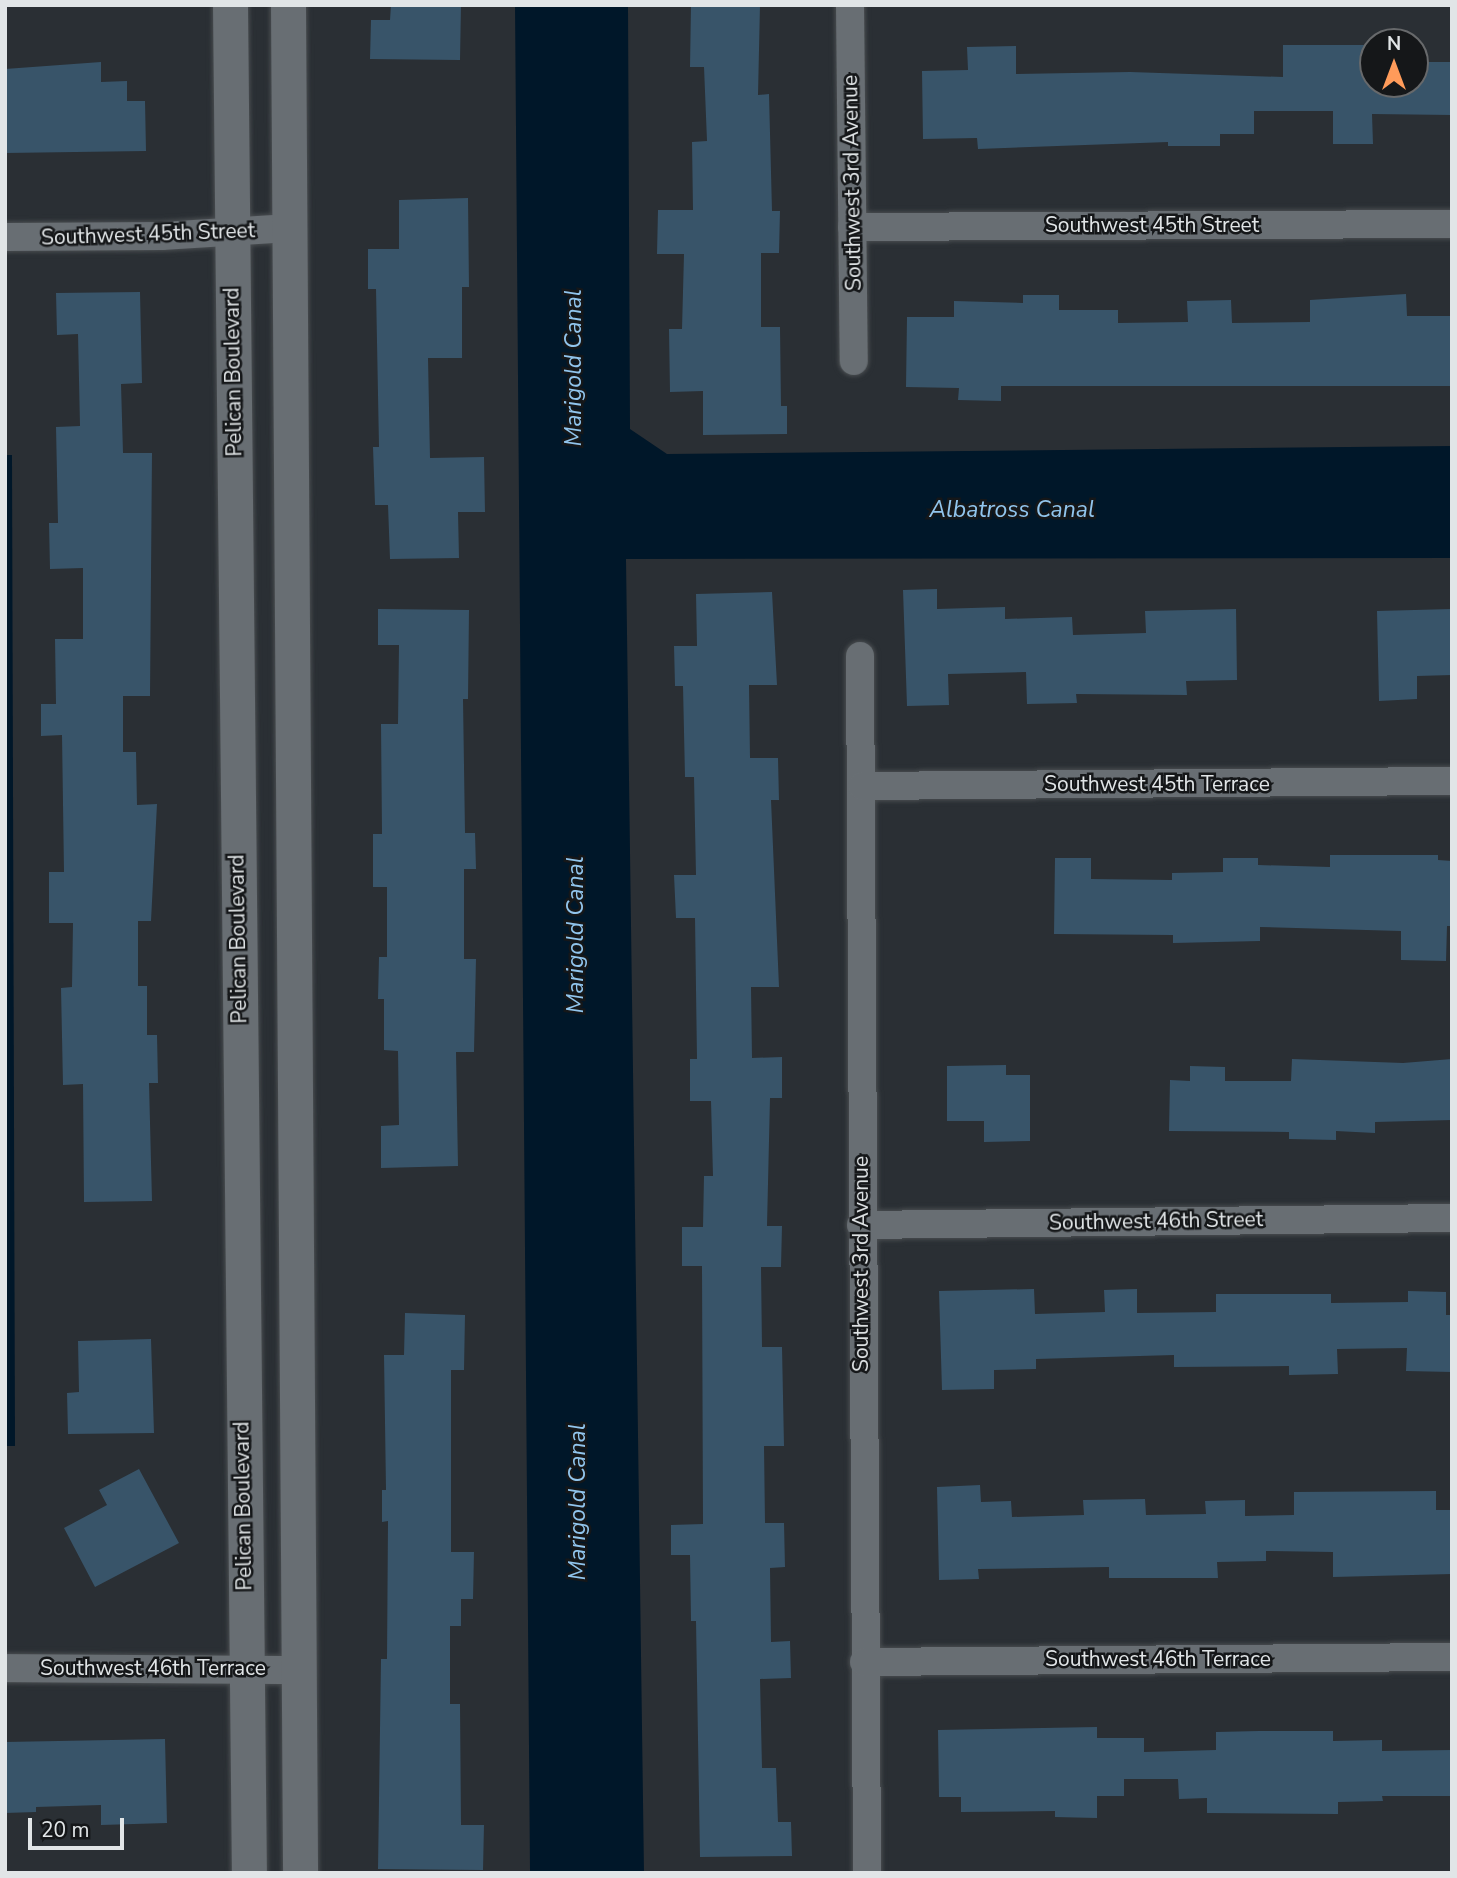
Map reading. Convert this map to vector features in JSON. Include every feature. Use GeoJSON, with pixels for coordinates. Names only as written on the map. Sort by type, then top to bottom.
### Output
{"type":"FeatureCollection","features":[{"type":"Feature","properties":{"kind":"street","name":"Pelican Boulevard"},"geometry":{"type":"LineString","coordinates":[[230,5],[249,1873]]}},
{"type":"Feature","properties":{"kind":"street"},"geometry":{"type":"LineString","coordinates":[[288,5],[300,1873]]}},
{"type":"Feature","properties":{"kind":"street","name":"Southwest 3rd Avenue"},"geometry":{"type":"LineString","coordinates":[[850,5],[854,361]]}},
{"type":"Feature","properties":{"kind":"street","name":"Southwest 45th Street"},"geometry":{"type":"LineString","coordinates":[[852,227],[1452,223]]}},
{"type":"Feature","properties":{"kind":"street","name":"Southwest 45th Street"},"geometry":{"type":"LineString","coordinates":[[5,237],[232,233],[290,228]]}},
{"type":"Feature","properties":{"kind":"street","name":"Southwest 3rd Avenue"},"geometry":{"type":"LineString","coordinates":[[860,656],[861,1225],[867,1873]]}},
{"type":"Feature","properties":{"kind":"street","name":"Southwest 45th Terrace"},"geometry":{"type":"LineString","coordinates":[[862,786],[1452,781]]}},
{"type":"Feature","properties":{"kind":"street","name":"Southwest 46th Street"},"geometry":{"type":"LineString","coordinates":[[861,1225],[1452,1218]]}},
{"type":"Feature","properties":{"kind":"street","name":"Southwest 46th Terrace"},"geometry":{"type":"LineString","coordinates":[[864,1662],[1452,1657]]}},
{"type":"Feature","properties":{"kind":"street","name":"Southwest 46th Terrace"},"geometry":{"type":"LineString","coordinates":[[5,1668],[245,1666],[300,1670]]}},
{"type":"Feature","properties":{"kind":"water"},"geometry":{"type":"Polygon","coordinates":[[[515,5],[628,5],[630,429],[667,454],[1452,446],[1452,558],[626,559],[644,1873],[530,1873],[515,5]]]}},
{"type":"Feature","properties":{"kind":"water"},"geometry":{"type":"Polygon","coordinates":[[[5,455],[12,455],[15,1446],[5,1446],[5,455]]]}},
{"type":"Feature","properties":{"kind":"building"},"geometry":{"type":"Polygon","coordinates":[[[391,5],[461,5],[460,60],[370,59],[371,20],[390,20],[391,5]]]}},
{"type":"Feature","properties":{"kind":"building"},"geometry":{"type":"Polygon","coordinates":[[[691,5],[760,5],[758,95],[769,94],[772,211],[780,211],[779,253],[761,253],[761,327],[780,327],[781,406],[787,406],[787,434],[703,435],[703,391],[670,392],[669,329],[682,329],[684,254],[657,254],[658,210],[693,210],[692,142],[707,141],[704,67],[690,67],[691,5]]]}},
{"type":"Feature","properties":{"kind":"building"},"geometry":{"type":"Polygon","coordinates":[[[1283,45],[1359,45],[1359,98],[1429,98],[1429,62],[1452,62],[1452,115],[1372,114],[1373,144],[1333,144],[1333,111],[1254,111],[1254,134],[1220,134],[1220,146],[1168,146],[1168,142],[978,149],[977,138],[923,139],[922,71],[968,70],[967,47],[1016,46],[1016,74],[1130,72],[1283,77],[1283,45]]]}},
{"type":"Feature","properties":{"kind":"building"},"geometry":{"type":"Polygon","coordinates":[[[101,62],[101,82],[127,81],[127,101],[145,101],[146,151],[5,153],[5,69],[101,62]]]}},
{"type":"Feature","properties":{"kind":"building"},"geometry":{"type":"Polygon","coordinates":[[[468,198],[469,287],[462,287],[462,358],[428,358],[430,458],[484,457],[485,512],[458,512],[459,558],[390,559],[388,505],[375,505],[373,447],[379,447],[376,289],[368,289],[368,249],[399,249],[399,200],[468,198]]]}},
{"type":"Feature","properties":{"kind":"building"},"geometry":{"type":"Polygon","coordinates":[[[140,292],[142,383],[121,384],[123,453],[152,453],[150,696],[123,696],[123,752],[136,752],[137,805],[157,804],[151,921],[138,921],[138,986],[147,986],[147,1035],[157,1035],[158,1083],[149,1083],[152,1201],[84,1202],[83,1084],[63,1085],[61,988],[72,987],[73,923],[49,923],[49,872],[64,872],[62,735],[41,736],[41,704],[56,704],[55,639],[83,639],[83,568],[50,569],[49,523],[58,523],[56,427],[80,426],[78,334],[57,335],[56,293],[140,292]]]}},
{"type":"Feature","properties":{"kind":"building"},"geometry":{"type":"Polygon","coordinates":[[[1406,294],[1407,316],[1452,316],[1452,386],[1001,386],[1001,401],[958,400],[959,388],[906,387],[907,317],[954,317],[954,301],[1023,303],[1023,295],[1059,295],[1059,310],[1118,310],[1118,323],[1188,322],[1187,301],[1231,300],[1232,323],[1310,322],[1310,300],[1406,294]]]}},
{"type":"Feature","properties":{"kind":"building"},"geometry":{"type":"Polygon","coordinates":[[[937,589],[937,609],[1005,607],[1005,619],[1072,617],[1073,635],[1146,633],[1145,611],[1236,609],[1237,680],[1186,681],[1187,695],[1076,694],[1077,703],[1027,704],[1026,672],[948,674],[949,705],[907,706],[903,590],[937,589]]]}},
{"type":"Feature","properties":{"kind":"building"},"geometry":{"type":"Polygon","coordinates":[[[772,592],[777,685],[749,685],[750,758],[778,758],[779,800],[771,800],[779,987],[751,987],[752,1058],[782,1057],[782,1098],[770,1098],[767,1226],[782,1226],[781,1267],[761,1267],[762,1347],[782,1347],[784,1446],[764,1446],[765,1523],[784,1523],[785,1567],[770,1568],[771,1642],[790,1641],[791,1678],[760,1679],[762,1768],[776,1768],[778,1822],[791,1822],[792,1856],[700,1857],[696,1621],[691,1621],[690,1555],[671,1555],[671,1525],[703,1524],[702,1266],[682,1266],[682,1227],[703,1227],[704,1176],[713,1176],[711,1101],[690,1101],[690,1059],[697,1059],[695,918],[676,918],[674,875],[696,875],[694,777],[685,777],[683,686],[675,686],[674,646],[697,646],[696,594],[772,592]]]}},
{"type":"Feature","properties":{"kind":"building"},"geometry":{"type":"Polygon","coordinates":[[[378,609],[469,610],[468,699],[463,699],[465,833],[475,833],[476,869],[464,869],[464,959],[476,959],[474,1052],[456,1052],[458,1166],[381,1168],[381,1126],[399,1125],[398,1051],[384,1050],[384,999],[378,999],[379,957],[387,957],[387,887],[373,887],[373,834],[382,834],[381,724],[398,724],[399,645],[378,645],[378,609]]]}},
{"type":"Feature","properties":{"kind":"building"},"geometry":{"type":"Polygon","coordinates":[[[1452,609],[1452,675],[1417,676],[1417,699],[1379,701],[1377,611],[1452,609]]]}},
{"type":"Feature","properties":{"kind":"building"},"geometry":{"type":"Polygon","coordinates":[[[1330,855],[1438,855],[1438,860],[1452,861],[1452,926],[1447,926],[1446,961],[1401,960],[1401,931],[1260,927],[1260,941],[1173,943],[1173,935],[1054,934],[1055,858],[1091,858],[1091,879],[1172,880],[1172,873],[1223,872],[1223,858],[1258,858],[1258,865],[1330,867],[1330,855]]]}},
{"type":"Feature","properties":{"kind":"building"},"geometry":{"type":"Polygon","coordinates":[[[1292,1059],[1403,1063],[1452,1059],[1452,1120],[1375,1122],[1375,1133],[1336,1131],[1336,1140],[1289,1139],[1289,1132],[1169,1131],[1170,1080],[1190,1081],[1190,1066],[1225,1067],[1225,1081],[1291,1081],[1292,1059]]]}},
{"type":"Feature","properties":{"kind":"building"},"geometry":{"type":"Polygon","coordinates":[[[1006,1065],[1006,1075],[1030,1075],[1030,1141],[984,1142],[984,1121],[947,1121],[947,1066],[1006,1065]]]}},
{"type":"Feature","properties":{"kind":"building"},"geometry":{"type":"Polygon","coordinates":[[[1034,1289],[1035,1314],[1105,1312],[1104,1290],[1137,1289],[1137,1313],[1216,1312],[1216,1294],[1331,1294],[1331,1303],[1408,1302],[1408,1291],[1446,1292],[1446,1315],[1452,1315],[1452,1372],[1406,1371],[1407,1348],[1337,1349],[1338,1374],[1289,1375],[1289,1366],[1174,1367],[1174,1355],[1036,1359],[1036,1369],[994,1370],[994,1389],[942,1390],[939,1291],[1034,1289]]]}},
{"type":"Feature","properties":{"kind":"building"},"geometry":{"type":"Polygon","coordinates":[[[405,1313],[465,1315],[464,1370],[451,1370],[451,1552],[474,1552],[473,1599],[461,1599],[461,1626],[450,1626],[450,1704],[460,1704],[461,1825],[484,1825],[483,1870],[378,1869],[381,1659],[387,1659],[388,1521],[382,1522],[382,1490],[386,1490],[384,1355],[404,1355],[405,1313]]]}},
{"type":"Feature","properties":{"kind":"building"},"geometry":{"type":"Polygon","coordinates":[[[151,1339],[154,1433],[68,1434],[67,1393],[79,1392],[78,1341],[151,1339]]]}},
{"type":"Feature","properties":{"kind":"building"},"geometry":{"type":"Polygon","coordinates":[[[139,1469],[179,1543],[95,1587],[64,1528],[107,1505],[99,1490],[139,1469]]]}},
{"type":"Feature","properties":{"kind":"building"},"geometry":{"type":"Polygon","coordinates":[[[980,1485],[981,1502],[1011,1501],[1012,1517],[1084,1515],[1083,1500],[1145,1499],[1146,1515],[1206,1514],[1205,1501],[1245,1500],[1245,1516],[1294,1515],[1294,1492],[1436,1491],[1436,1510],[1452,1510],[1452,1574],[1333,1577],[1333,1552],[1266,1551],[1266,1561],[1217,1562],[1218,1578],[1109,1578],[1109,1567],[978,1569],[979,1579],[939,1580],[937,1487],[980,1485]]]}},
{"type":"Feature","properties":{"kind":"building"},"geometry":{"type":"Polygon","coordinates":[[[1097,1727],[1097,1738],[1144,1738],[1144,1752],[1216,1750],[1216,1732],[1259,1731],[1333,1731],[1333,1741],[1382,1740],[1382,1751],[1452,1750],[1452,1796],[1382,1796],[1383,1801],[1338,1802],[1338,1814],[1207,1813],[1207,1798],[1179,1799],[1178,1779],[1124,1779],[1124,1796],[1097,1796],[1097,1818],[1055,1817],[1055,1811],[961,1812],[961,1797],[939,1797],[938,1730],[1097,1727]]]}},
{"type":"Feature","properties":{"kind":"building"},"geometry":{"type":"Polygon","coordinates":[[[165,1739],[167,1823],[101,1825],[101,1805],[36,1807],[36,1812],[5,1813],[5,1742],[165,1739]]]}},
{"type":"Feature","properties":{"kind":"water label","name":"Marigold Canal"},"geometry":{"type":"Point","coordinates":[574,368]}},
{"type":"Feature","properties":{"kind":"water label","name":"Albatross Canal"},"geometry":{"type":"Point","coordinates":[1012,510]}},
{"type":"Feature","properties":{"kind":"water label","name":"Marigold Canal"},"geometry":{"type":"Point","coordinates":[576,935]}},
{"type":"Feature","properties":{"kind":"water label","name":"Marigold Canal"},"geometry":{"type":"Point","coordinates":[578,1502]}}]}
